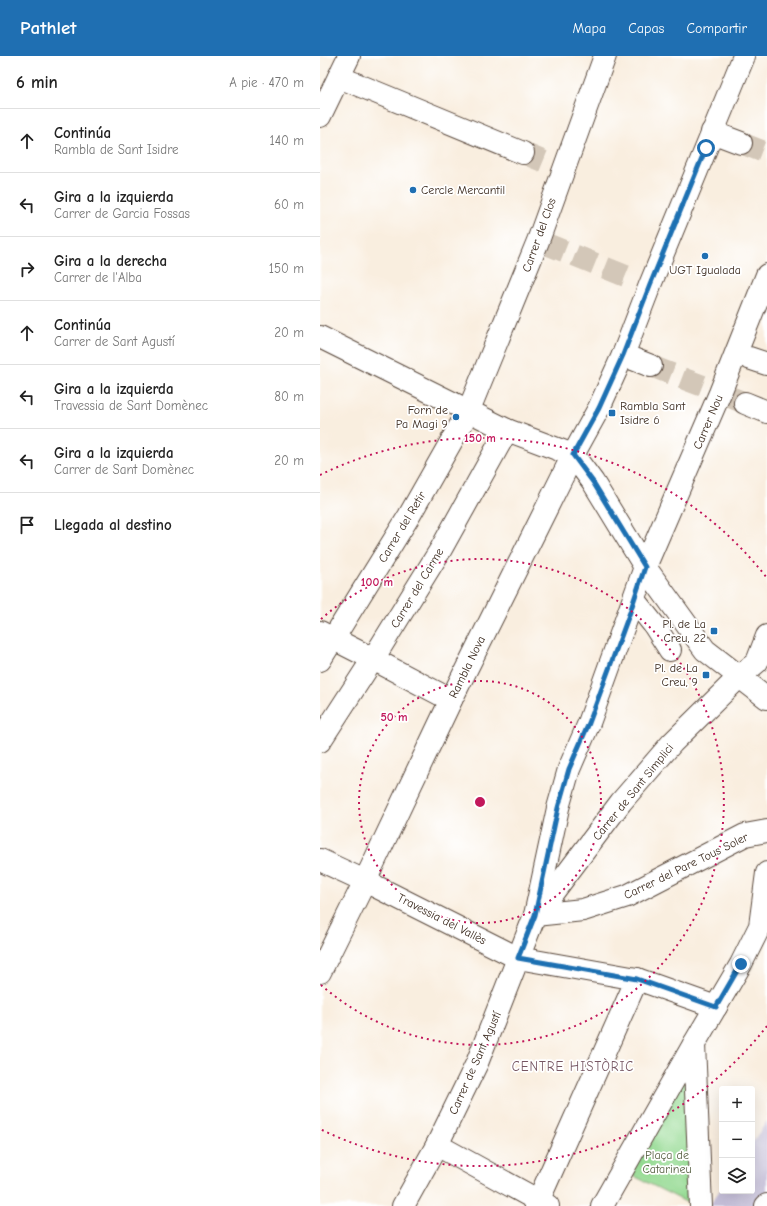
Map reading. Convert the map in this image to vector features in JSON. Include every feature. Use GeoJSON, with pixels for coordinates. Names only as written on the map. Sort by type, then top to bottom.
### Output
{"type":"FeatureCollection","features":[{"type":"Feature","properties":{"kind":"street"},"geometry":{"type":"LineString","coordinates":[[320,116],[349,56]]}},
{"type":"Feature","properties":{"kind":"street","name":"Carrer del Clos"},"geometry":{"type":"LineString","coordinates":[[468,412],[541,242],[560,168],[605,56]]}},
{"type":"Feature","properties":{"kind":"street","name":"Rambla Nova"},"geometry":{"type":"LineString","coordinates":[[320,972],[451,700],[573,455],[599,408],[623,355],[641,282],[712,132],[744,56]]}},
{"type":"Feature","properties":{"kind":"street"},"geometry":{"type":"LineString","coordinates":[[339,77],[523,153]]}},
{"type":"Feature","properties":{"kind":"street"},"geometry":{"type":"LineString","coordinates":[[712,132],[741,143]]}},
{"type":"Feature","properties":{"kind":"street","name":"Carrer Nou"},"geometry":{"type":"LineString","coordinates":[[535,915],[558,808],[569,769],[589,723],[645,567],[719,393],[748,357],[767,275]]}},
{"type":"Feature","properties":{"kind":"street"},"geometry":{"type":"LineString","coordinates":[[320,337],[468,412],[507,430],[573,455],[593,482],[645,567],[706,650],[767,698]]}},
{"type":"Feature","properties":{"kind":"street"},"geometry":{"type":"LineString","coordinates":[[623,355],[650,366]]}},
{"type":"Feature","properties":{"kind":"street"},"geometry":{"type":"LineString","coordinates":[[745,403],[767,412]]}},
{"type":"Feature","properties":{"kind":"street","name":"Carrer del Retir"},"geometry":{"type":"LineString","coordinates":[[320,660],[327,635],[409,516],[468,412]]}},
{"type":"Feature","properties":{"kind":"street","name":"Carrer del Carme"},"geometry":{"type":"LineString","coordinates":[[320,741],[374,659],[441,549],[507,430]]}},
{"type":"Feature","properties":{"kind":"street"},"geometry":{"type":"LineString","coordinates":[[634,600],[654,625],[670,650]]}},
{"type":"Feature","properties":{"kind":"street"},"geometry":{"type":"LineString","coordinates":[[327,635],[451,700]]}},
{"type":"Feature","properties":{"kind":"street"},"geometry":{"type":"LineString","coordinates":[[762,661],[767,636]]}},
{"type":"Feature","properties":{"kind":"street","name":"Carrer de Sant Simplici"},"geometry":{"type":"LineString","coordinates":[[535,915],[621,802],[672,744],[739,677],[762,661]]}},
{"type":"Feature","properties":{"kind":"street","name":"Carrer del Pare Tous Soler"},"geometry":{"type":"LineString","coordinates":[[535,915],[583,910],[627,896],[746,835],[767,832]]}},
{"type":"Feature","properties":{"kind":"street","name":"Travessia del Vallès"},"geometry":{"type":"LineString","coordinates":[[320,860],[518,958],[637,979],[716,1007]]}},
{"type":"Feature","properties":{"kind":"street"},"geometry":{"type":"LineString","coordinates":[[602,1206],[741,964],[760,926],[767,873]]}},
{"type":"Feature","properties":{"kind":"street","name":"Carrer de Sant Agustí"},"geometry":{"type":"LineString","coordinates":[[403,1206],[438,1144],[477,1063],[535,915]]}},
{"type":"Feature","properties":{"kind":"street"},"geometry":{"type":"LineString","coordinates":[[438,1144],[541,1204],[637,979]]}},
{"type":"Feature","properties":{"kind":"street"},"geometry":{"type":"LineString","coordinates":[[694,1044],[700,1206]]}},
{"type":"Feature","properties":{"kind":"shaded area"},"geometry":{"type":"Polygon","coordinates":[[[767,1121],[767,1206],[709,1206],[719,1191],[719,1194],[755,1194],[755,1139],[767,1121]]]}},
{"type":"Feature","properties":{"kind":"green space","name":"Plaça de Catarineu"},"geometry":{"type":"Polygon","coordinates":[[[682,1077],[691,1081],[694,1206],[630,1174],[682,1077]]]}},
{"type":"Feature","properties":{"kind":"tunnel"},"geometry":{"type":"LineString","coordinates":[[741,143],[767,153]]}},
{"type":"Feature","properties":{"kind":"tunnel"},"geometry":{"type":"LineString","coordinates":[[523,153],[557,167]]}},
{"type":"Feature","properties":{"kind":"tunnel"},"geometry":{"type":"LineString","coordinates":[[544,243],[633,279]]}},
{"type":"Feature","properties":{"kind":"tunnel"},"geometry":{"type":"LineString","coordinates":[[651,366],[713,390]]}},
{"type":"Feature","properties":{"kind":"tunnel"},"geometry":{"type":"LineString","coordinates":[[725,395],[745,403]]}},
{"type":"Feature","properties":{"kind":"place","name":"Cercle Mercantil"},"geometry":{"type":"Point","coordinates":[413,190]}},
{"type":"Feature","properties":{"kind":"place","name":"UGT Igualada"},"geometry":{"type":"Point","coordinates":[705,256]}},
{"type":"Feature","properties":{"kind":"place","name":"Rambla Sant Isidre 6"},"geometry":{"type":"Point","coordinates":[612,413]}},
{"type":"Feature","properties":{"kind":"place","name":"Forn de Pa Magi 9"},"geometry":{"type":"Point","coordinates":[456,417]}},
{"type":"Feature","properties":{"kind":"place","name":"Pl. de La Creu, 22"},"geometry":{"type":"Point","coordinates":[714,631]}},
{"type":"Feature","properties":{"kind":"place","name":"Pl. de La Creu, 9"},"geometry":{"type":"Point","coordinates":[706,675]}},
{"type":"Feature","properties":{"kind":"district","name":"CENTRE HISTÒRIC"},"geometry":{"type":"Point","coordinates":[573,1066]}},
{"type":"Feature","properties":{"kind":"route"},"geometry":{"type":"LineString","coordinates":[[706,148],[623,355],[599,408],[573,455],[593,482],[645,567],[589,723],[569,769],[558,808],[535,915],[518,958],[637,979],[716,1007],[741,964]]}}]}
